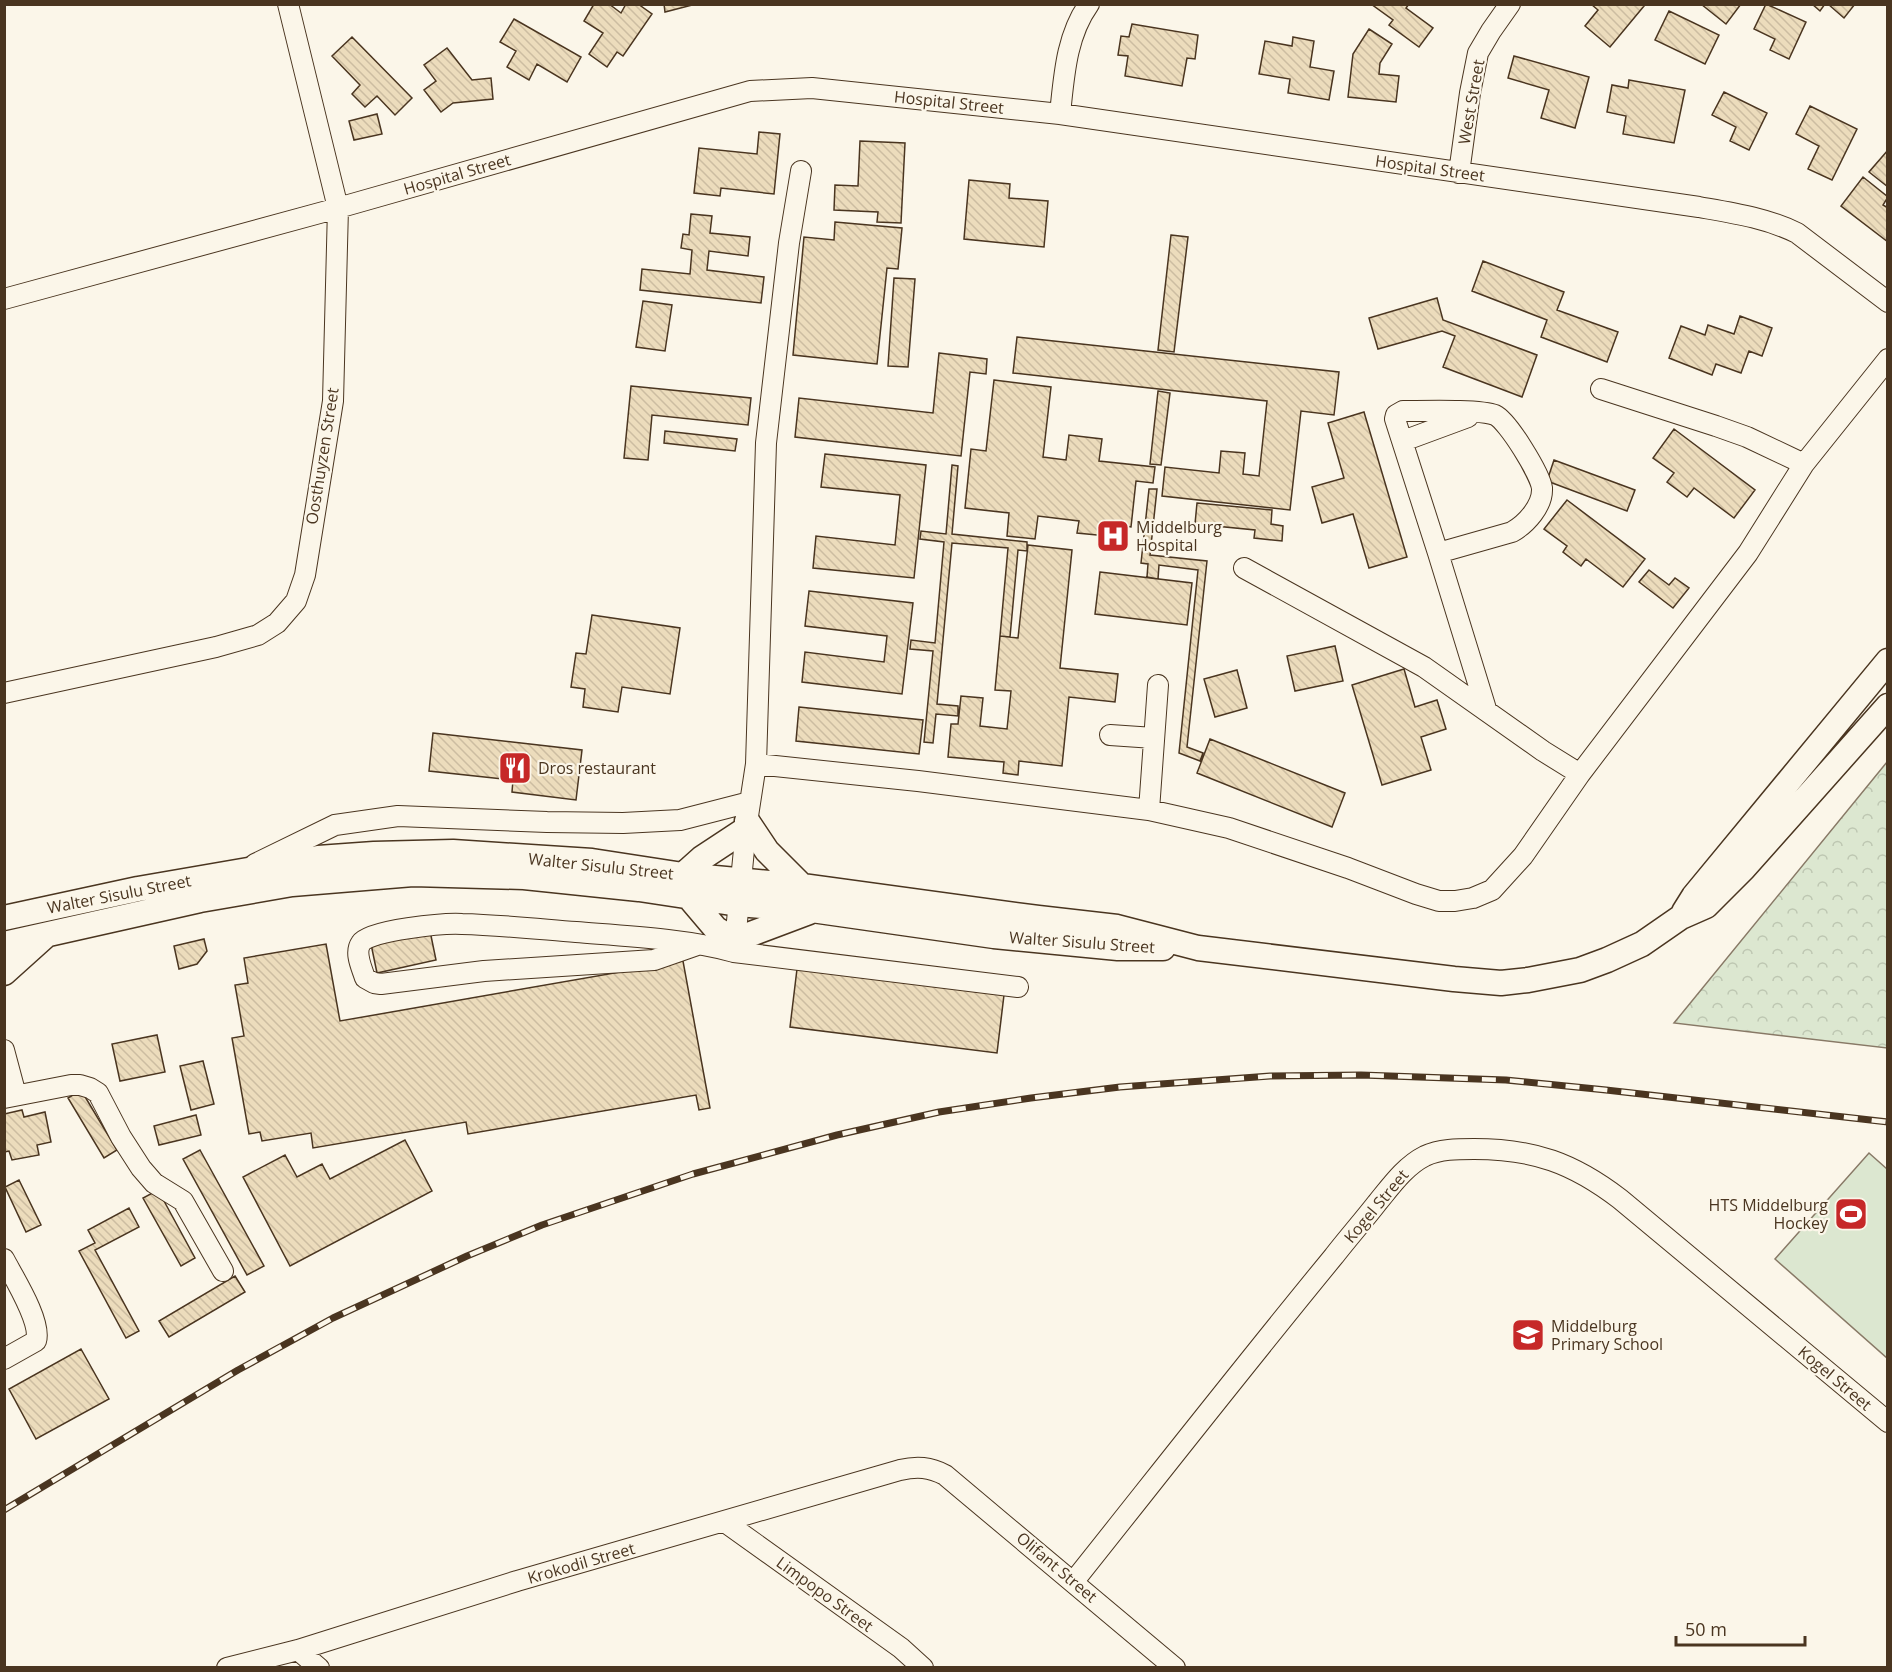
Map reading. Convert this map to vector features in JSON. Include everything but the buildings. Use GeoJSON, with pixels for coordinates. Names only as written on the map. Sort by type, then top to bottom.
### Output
{"type":"FeatureCollection","features":[{"type":"Feature","properties":{"kind":"main road"},"geometry":{"type":"LineString","coordinates":[[1682,917],[1694,897],[1887,661]]}},
{"type":"Feature","properties":{"kind":"main road","name":"Walter Sisulu Street"},"geometry":{"type":"LineString","coordinates":[[4,918],[138,889],[318,858],[453,852],[592,861],[686,885],[738,904],[812,910],[994,936],[1118,948],[1198,948],[1442,978],[1502,983],[1555,976],[1607,960],[1642,944],[1682,917],[1706,906],[1743,869],[1887,706]]}},
{"type":"Feature","properties":{"kind":"main road"},"geometry":{"type":"LineString","coordinates":[[802,886],[767,850],[748,818],[702,858],[686,885],[716,929],[735,946],[812,910]]}},
{"type":"Feature","properties":{"kind":"main road","name":"Walter Sisulu Street"},"geometry":{"type":"LineString","coordinates":[[4,944],[200,900],[292,884],[412,874],[524,877],[639,889],[741,880],[1117,927],[1198,948]]}},
{"type":"Feature","properties":{"kind":"main road"},"geometry":{"type":"LineString","coordinates":[[4,973],[48,933]]}},
{"type":"Feature","properties":{"kind":"street","name":"Oosthuyzen Street"},"geometry":{"type":"LineString","coordinates":[[4,693],[216,647],[258,635],[277,623],[296,601],[305,575],[333,401],[338,208],[288,4]]}},
{"type":"Feature","properties":{"kind":"street"},"geometry":{"type":"LineString","coordinates":[[1060,114],[1067,51],[1089,4]]}},
{"type":"Feature","properties":{"kind":"street","name":"West Street"},"geometry":{"type":"LineString","coordinates":[[1460,173],[1470,93],[1479,53],[1510,4]]}},
{"type":"Feature","properties":{"kind":"street","name":"Hospital Street"},"geometry":{"type":"LineString","coordinates":[[4,299],[338,208],[750,91],[812,88],[1060,114],[1700,207],[1782,225],[1797,232],[1887,302]]}},
{"type":"Feature","properties":{"kind":"street"},"geometry":{"type":"LineString","coordinates":[[735,946],[738,904],[756,764],[766,443],[789,243],[801,171]]}},
{"type":"Feature","properties":{"kind":"street"},"geometry":{"type":"LineString","coordinates":[[756,764],[918,781],[1149,810],[1229,828],[1439,901],[1473,898],[1492,890],[1522,856],[1580,774],[1748,553],[1804,464],[1887,359]]}},
{"type":"Feature","properties":{"kind":"street"},"geometry":{"type":"LineString","coordinates":[[1601,389],[1747,437],[1804,464]]}},
{"type":"Feature","properties":{"kind":"street"},"geometry":{"type":"LineString","coordinates":[[1438,553],[1512,532],[1524,526],[1533,515],[1542,488],[1506,423],[1497,416],[1479,412],[1416,411],[1399,412],[1395,415],[1486,710]]}},
{"type":"Feature","properties":{"kind":"street"},"geometry":{"type":"LineString","coordinates":[[1403,441],[1479,412]]}},
{"type":"Feature","properties":{"kind":"street"},"geometry":{"type":"LineString","coordinates":[[1244,568],[1424,667],[1543,751],[1580,774]]}},
{"type":"Feature","properties":{"kind":"street"},"geometry":{"type":"LineString","coordinates":[[1149,810],[1158,685]]}},
{"type":"Feature","properties":{"kind":"street"},"geometry":{"type":"LineString","coordinates":[[1110,735],[1154,738]]}},
{"type":"Feature","properties":{"kind":"street"},"geometry":{"type":"LineString","coordinates":[[244,870],[335,825],[398,816],[623,823],[748,818]]}},
{"type":"Feature","properties":{"kind":"street"},"geometry":{"type":"LineString","coordinates":[[697,945],[654,960],[484,971],[381,984],[365,978],[358,950],[365,938],[376,934],[427,925],[460,923],[617,935],[718,947],[735,946],[1018,987]]}},
{"type":"Feature","properties":{"kind":"street"},"geometry":{"type":"LineString","coordinates":[[4,1050],[10,1097],[80,1085],[98,1093],[121,1137],[141,1168],[154,1183],[183,1201],[223,1272]]}},
{"type":"Feature","properties":{"kind":"street","name":"Kogel Street"},"geometry":{"type":"LineString","coordinates":[[1074,1581],[1388,1190],[1414,1162],[1453,1149],[1504,1149],[1558,1162],[1582,1173],[1620,1199],[1887,1422]]}},
{"type":"Feature","properties":{"kind":"street"},"geometry":{"type":"LineString","coordinates":[[4,1259],[32,1313],[38,1330],[36,1341],[4,1359]]}},
{"type":"Feature","properties":{"kind":"street","name":"Krokodil Street"},"geometry":{"type":"LineString","coordinates":[[228,1668],[298,1650],[517,1581],[912,1467],[936,1470]]}},
{"type":"Feature","properties":{"kind":"street","name":"Olifant Street"},"geometry":{"type":"LineString","coordinates":[[936,1470],[945,1474],[1175,1668]]}},
{"type":"Feature","properties":{"kind":"street","name":"Limpopo Street"},"geometry":{"type":"LineString","coordinates":[[725,1522],[901,1648],[923,1668]]}},
{"type":"Feature","properties":{"kind":"street"},"geometry":{"type":"LineString","coordinates":[[298,1650],[319,1668]]}},
{"type":"Feature","properties":{"kind":"green space"},"geometry":{"type":"Polygon","coordinates":[[[1887,762],[1887,1048],[1674,1023],[1887,762]]]}},
{"type":"Feature","properties":{"kind":"green space","name":"HTS Middelburg Hockey"},"geometry":{"type":"Polygon","coordinates":[[[1869,1153],[1887,1169],[1887,1358],[1775,1259],[1869,1153]]]}},
{"type":"Feature","properties":{"kind":"railway"},"geometry":{"type":"LineString","coordinates":[[4,1510],[238,1370],[333,1318],[467,1256],[542,1225],[693,1174],[837,1135],[939,1112],[1120,1087],[1270,1076],[1361,1075],[1506,1080],[1888,1122]]}},
{"type":"Feature","properties":{"kind":"place","name":"Middelburg Hospital"},"geometry":{"type":"Point","coordinates":[1113,536]}},
{"type":"Feature","properties":{"kind":"place","name":"Dros restaurant"},"geometry":{"type":"Point","coordinates":[515,768]}},
{"type":"Feature","properties":{"kind":"place","name":"HTS Middelburg Hockey"},"geometry":{"type":"Point","coordinates":[1851,1214]}},
{"type":"Feature","properties":{"kind":"place","name":"Middelburg Primary School"},"geometry":{"type":"Point","coordinates":[1528,1335]}}]}
